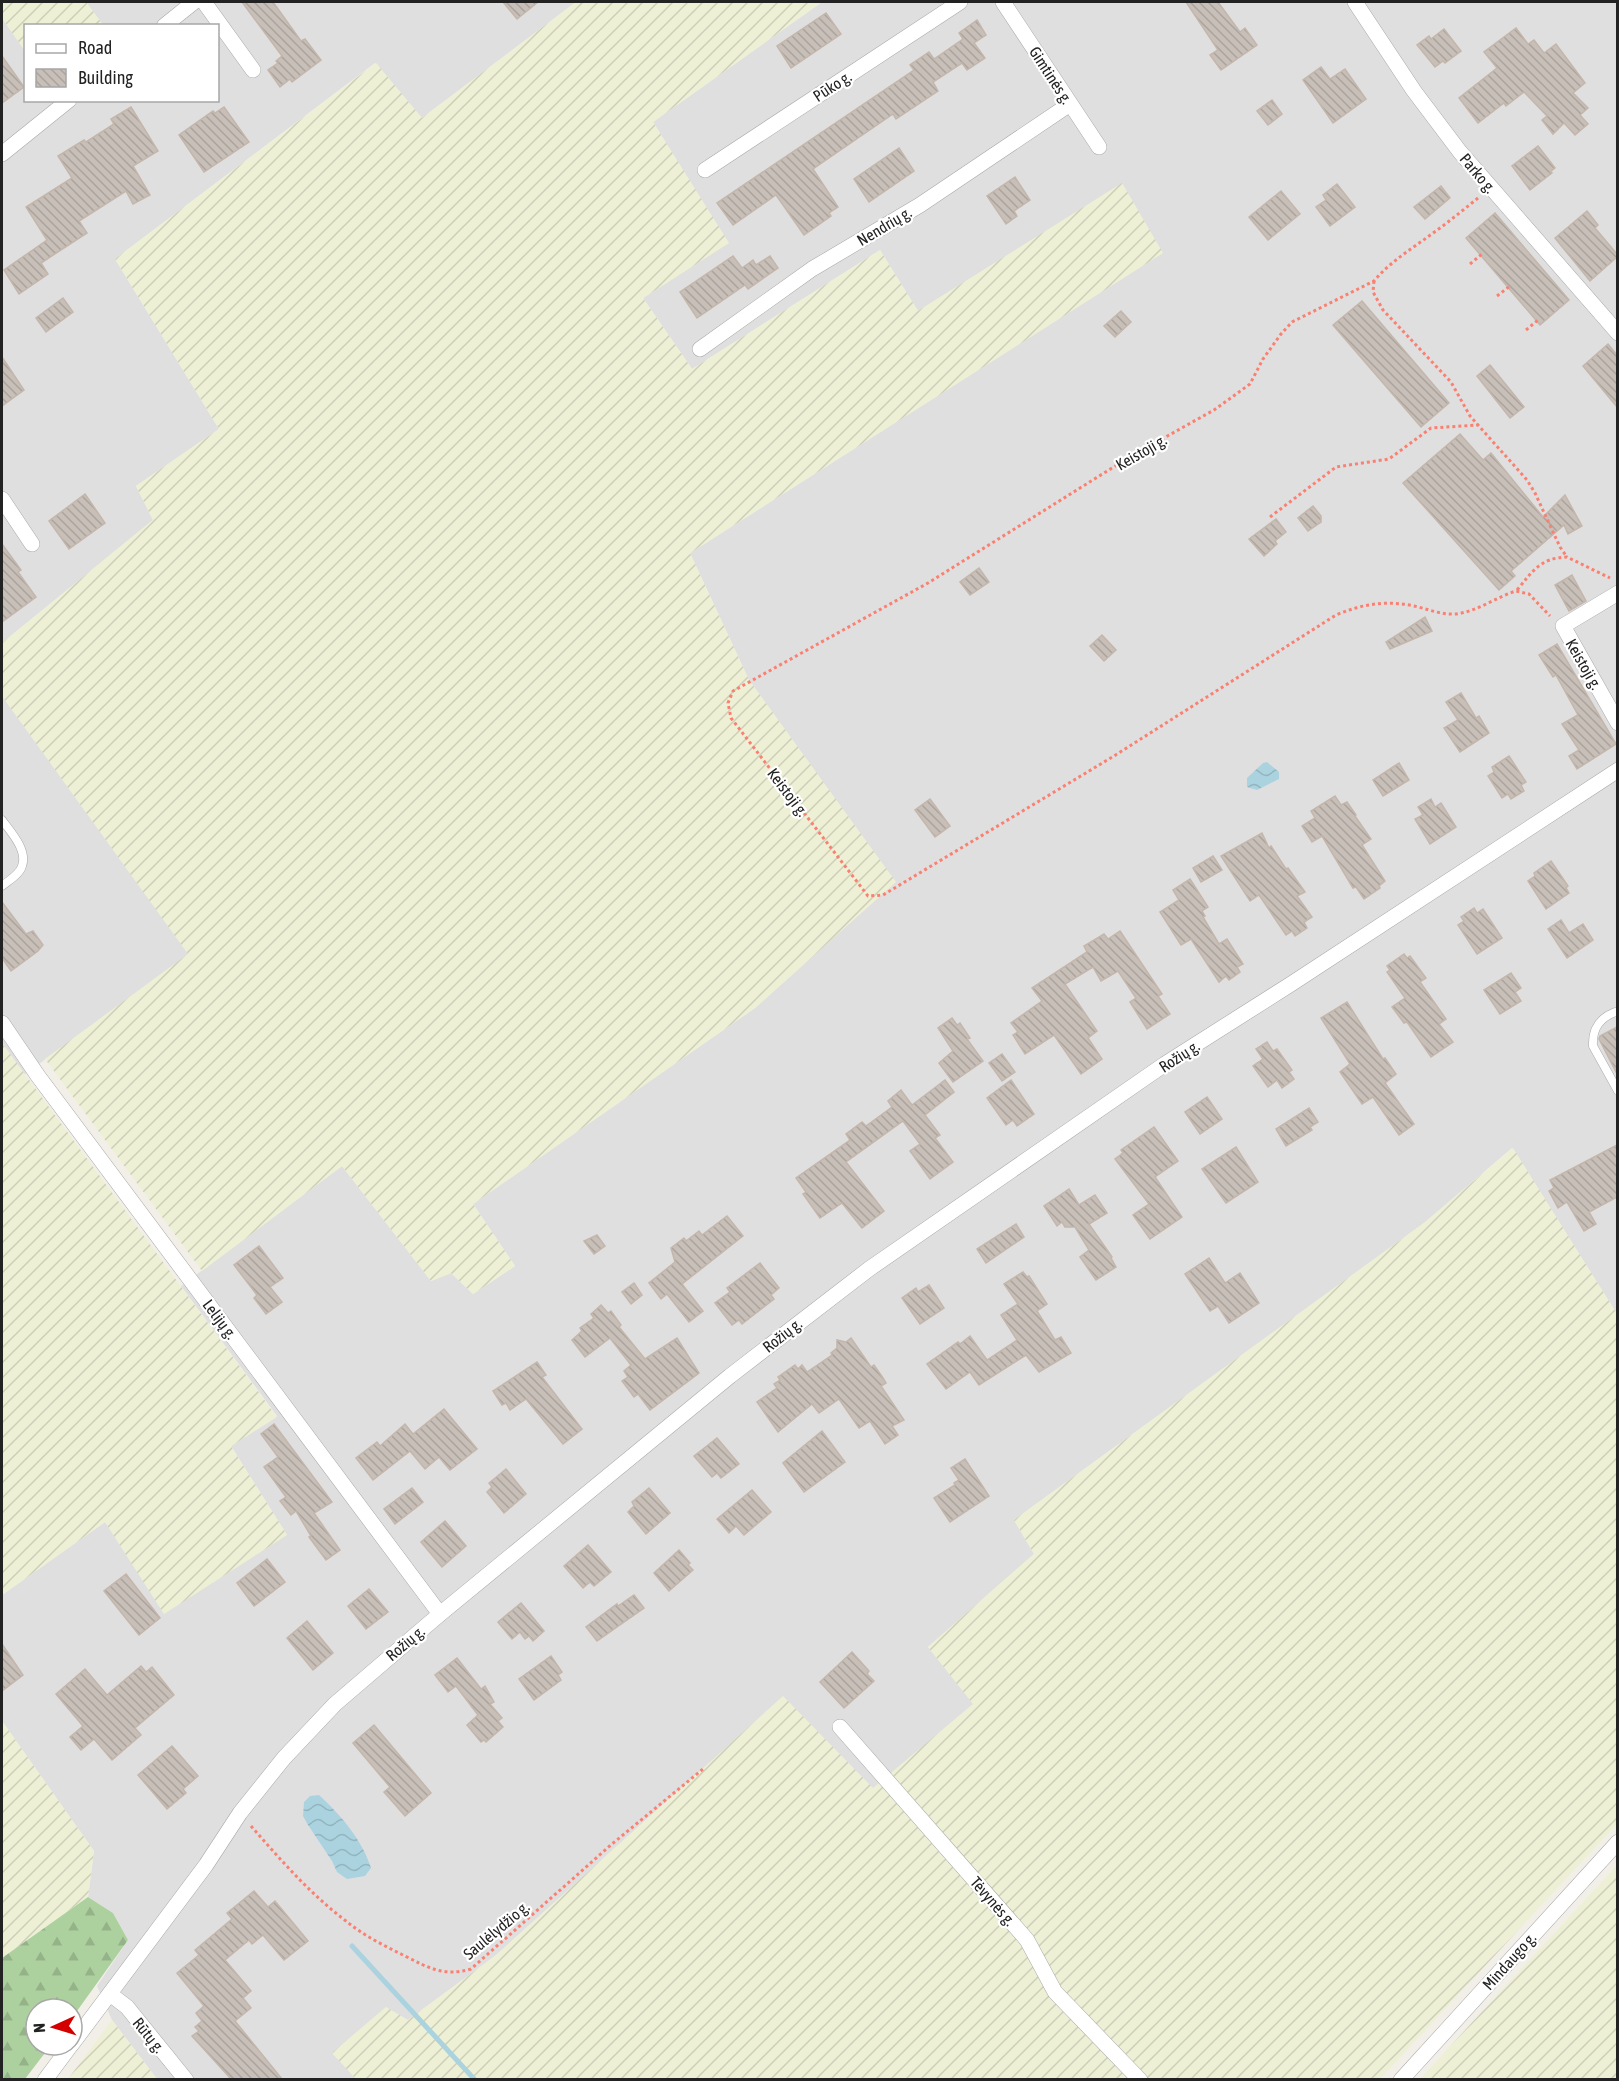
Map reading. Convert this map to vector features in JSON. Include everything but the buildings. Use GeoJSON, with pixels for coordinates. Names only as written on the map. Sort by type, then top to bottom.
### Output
{"type":"FeatureCollection","features":[{"type":"Feature","properties":{"kind":"street"},"geometry":{"type":"LineString","coordinates":[[166,24],[194,2]]}},
{"type":"Feature","properties":{"kind":"street"},"geometry":{"type":"LineString","coordinates":[[204,2],[253,70]]}},
{"type":"Feature","properties":{"kind":"street","name":"Pūko g."},"geometry":{"type":"LineString","coordinates":[[705,170],[960,2]]}},
{"type":"Feature","properties":{"kind":"street","name":"Gimtinės g."},"geometry":{"type":"LineString","coordinates":[[1003,2],[1100,147]]}},
{"type":"Feature","properties":{"kind":"street","name":"Parko g."},"geometry":{"type":"LineString","coordinates":[[1355,2],[1414,91],[1460,152],[1617,333]]}},
{"type":"Feature","properties":{"kind":"street"},"geometry":{"type":"LineString","coordinates":[[2,154],[67,102]]}},
{"type":"Feature","properties":{"kind":"street","name":"Nendrių g."},"geometry":{"type":"LineString","coordinates":[[700,349],[812,269],[920,205],[1070,104]]}},
{"type":"Feature","properties":{"kind":"street"},"geometry":{"type":"LineString","coordinates":[[2,499],[32,544]]}},
{"type":"Feature","properties":{"kind":"street"},"geometry":{"type":"LineString","coordinates":[[1563,626],[1617,593]]}},
{"type":"Feature","properties":{"kind":"street","name":"Keistoji g."},"geometry":{"type":"LineString","coordinates":[[1563,626],[1617,723]]}},
{"type":"Feature","properties":{"kind":"street","name":"Rožių g."},"geometry":{"type":"LineString","coordinates":[[84,2028],[206,1865],[240,1813],[312,1727],[351,1689],[440,1614],[730,1376],[860,1275],[1165,1064],[1617,770]]}},
{"type":"Feature","properties":{"kind":"street","name":"Lelijų g."},"geometry":{"type":"LineString","coordinates":[[2,1023],[38,1076],[440,1614]]}},
{"type":"Feature","properties":{"kind":"street","name":"Tėvynės g."},"geometry":{"type":"LineString","coordinates":[[840,1727],[1027,1940],[1055,1992],[1140,2079]]}},
{"type":"Feature","properties":{"kind":"street","name":"Mindaugo g."},"geometry":{"type":"LineString","coordinates":[[1401,2079],[1617,1842]]}},
{"type":"Feature","properties":{"kind":"street","name":"Rūtų g."},"geometry":{"type":"LineString","coordinates":[[110,1994],[127,2007],[186,2079]]}},
{"type":"Feature","properties":{"kind":"street","name":"Rožių g."},"geometry":{"type":"LineString","coordinates":[[45,2079],[62,2057]]}},
{"type":"Feature","properties":{"kind":"lane"},"geometry":{"type":"LineString","coordinates":[[2,820],[20,847],[23,863],[19,871],[2,886]]}},
{"type":"Feature","properties":{"kind":"lane"},"geometry":{"type":"LineString","coordinates":[[1617,1011],[1600,1020],[1594,1029],[1593,1041],[1593,1046],[1617,1091]]}},
{"type":"Feature","properties":{"kind":"path","name":"Keistoji g."},"geometry":{"type":"LineString","coordinates":[[1491,188],[1398,258],[1374,281],[1292,322],[1263,359],[1250,384],[1214,410],[1128,458],[928,583],[733,691],[728,703],[731,718],[868,896],[884,895],[1114,756],[1336,615],[1352,608],[1384,602],[1447,614],[1465,613],[1516,591],[1529,594],[1563,626]]}},
{"type":"Feature","properties":{"kind":"path"},"geometry":{"type":"LineString","coordinates":[[1470,264],[1482,254]]}},
{"type":"Feature","properties":{"kind":"path"},"geometry":{"type":"LineString","coordinates":[[1374,281],[1374,292],[1383,310],[1450,382],[1470,416],[1527,480],[1560,548],[1567,557],[1617,580]]}},
{"type":"Feature","properties":{"kind":"path"},"geometry":{"type":"LineString","coordinates":[[1497,296],[1510,286]]}},
{"type":"Feature","properties":{"kind":"path"},"geometry":{"type":"LineString","coordinates":[[1526,330],[1538,320]]}},
{"type":"Feature","properties":{"kind":"path"},"geometry":{"type":"LineString","coordinates":[[1270,517],[1336,467],[1389,459],[1431,428],[1478,425]]}},
{"type":"Feature","properties":{"kind":"path"},"geometry":{"type":"LineString","coordinates":[[1516,591],[1528,574],[1549,559],[1567,557]]}},
{"type":"Feature","properties":{"kind":"path","name":"Saulėlydžio g."},"geometry":{"type":"LineString","coordinates":[[240,1813],[280,1858],[346,1922],[378,1943],[433,1970],[455,1974],[471,1969],[612,1844],[703,1769]]}},
{"type":"Feature","properties":{"kind":"shaded area"},"geometry":{"type":"Polygon","coordinates":[[[86,2],[576,2],[422,118],[375,63],[115,259],[219,429],[136,486],[153,520],[2,643],[2,18],[24,50],[24,102],[219,102],[219,24],[102,24],[86,2]]]}},
{"type":"Feature","properties":{"kind":"shaded area"},"geometry":{"type":"Polygon","coordinates":[[[822,2],[1617,2],[1617,1314],[1512,1148],[1424,1223],[1014,1520],[1034,1554],[928,1647],[974,1704],[873,1789],[783,1697],[495,1956],[408,2020],[332,2053],[357,2079],[157,2079],[112,2020],[97,1986],[128,1940],[113,1913],[88,1897],[94,1851],[2,1721],[2,1595],[105,1522],[287,1535],[231,1446],[277,1416],[181,1286],[342,1166],[431,1281],[451,1273],[473,1294],[515,1266],[473,1204],[755,1008],[895,882],[749,680],[690,553],[1162,253],[1122,184],[918,311],[880,250],[692,369],[643,298],[728,243],[653,122],[822,2]]]}},
{"type":"Feature","properties":{"kind":"shaded area"},"geometry":{"type":"Polygon","coordinates":[[[2,696],[189,954],[24,1075],[2,1043],[2,696]]]}},
{"type":"Feature","properties":{"kind":"green space"},"geometry":{"type":"Polygon","coordinates":[[[2,2],[86,2],[102,24],[24,24],[24,50],[2,18],[2,2]]]}},
{"type":"Feature","properties":{"kind":"green space"},"geometry":{"type":"Polygon","coordinates":[[[576,2],[822,2],[653,122],[729,243],[643,298],[692,369],[880,250],[918,311],[1122,183],[1163,253],[690,553],[749,680],[896,882],[755,1008],[473,1204],[515,1266],[473,1294],[451,1273],[431,1281],[342,1166],[202,1271],[45,1059],[188,954],[2,696],[2,643],[153,520],[136,486],[219,429],[115,259],[376,63],[422,118],[576,2]]]}},
{"type":"Feature","properties":{"kind":"green space"},"geometry":{"type":"Polygon","coordinates":[[[2,1043],[277,1417],[231,1446],[287,1535],[164,1614],[105,1522],[2,1595],[2,1043]]]}},
{"type":"Feature","properties":{"kind":"green space"},"geometry":{"type":"Polygon","coordinates":[[[1513,1148],[1617,1314],[1617,1824],[1380,2079],[357,2080],[332,2053],[386,2007],[408,2020],[495,1956],[783,1696],[873,1788],[973,1704],[928,1647],[1034,1554],[1014,1520],[1424,1223],[1513,1148]]]}},
{"type":"Feature","properties":{"kind":"green space"},"geometry":{"type":"Polygon","coordinates":[[[2,1721],[94,1851],[88,1897],[2,1958],[2,1721]]]}},
{"type":"Feature","properties":{"kind":"green space"},"geometry":{"type":"Polygon","coordinates":[[[1617,1865],[1617,2079],[1420,2079],[1617,1865]]]}},
{"type":"Feature","properties":{"kind":"green space"},"geometry":{"type":"Polygon","coordinates":[[[88,1897],[113,1913],[128,1940],[84,2001],[84,1997],[24,1997],[24,2057],[42,2057],[25,2079],[2,2079],[2,1958],[88,1897]]]}},
{"type":"Feature","properties":{"kind":"green space"},"geometry":{"type":"Polygon","coordinates":[[[112,2020],[157,2079],[68,2079],[112,2020]]]}},
{"type":"Feature","properties":{"kind":"water"},"geometry":{"type":"Polygon","coordinates":[[[1267,762],[1279,772],[1279,779],[1257,790],[1247,787],[1247,778],[1267,762]]]}},
{"type":"Feature","properties":{"kind":"water"},"geometry":{"type":"Polygon","coordinates":[[[319,1795],[343,1819],[357,1838],[371,1868],[365,1876],[347,1879],[337,1872],[308,1825],[303,1816],[304,1802],[310,1796],[319,1795]]]}},
{"type":"Feature","properties":{"kind":"waterway"},"geometry":{"type":"LineString","coordinates":[[352,1946],[475,2080]]}}]}
